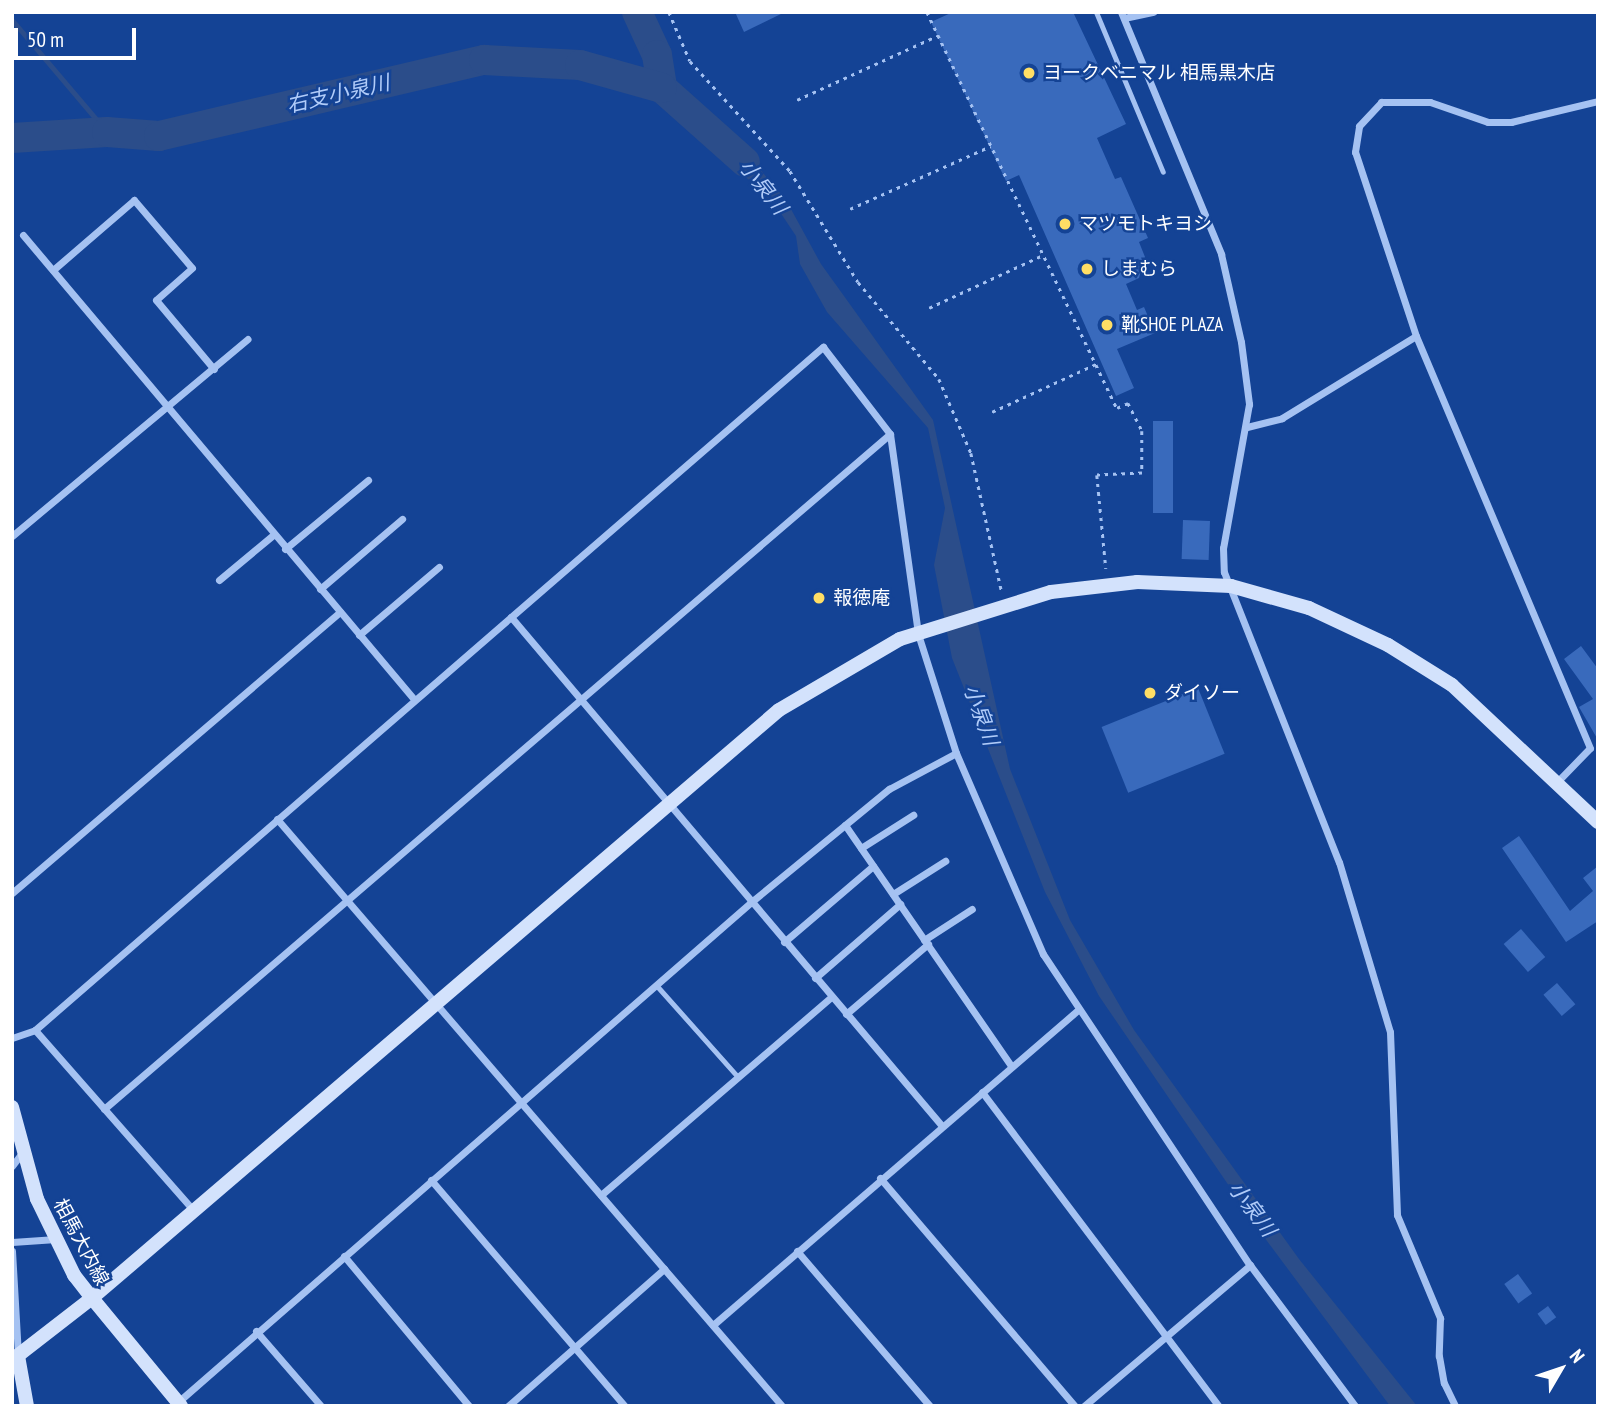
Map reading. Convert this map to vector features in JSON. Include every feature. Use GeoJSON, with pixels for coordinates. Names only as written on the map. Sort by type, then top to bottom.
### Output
{"type":"FeatureCollection","features":[{"type":"Feature","properties":{"kind":"street"},"geometry":{"type":"LineString","coordinates":[[1153,12],[1122,15],[1221,254],[1241,342],[1247,428],[1223,548],[1224,572],[1339,862],[1390,1032],[1397,1215],[1440,1318],[1439,1356],[1444,1382],[1455,1406]]}},
{"type":"Feature","properties":{"kind":"street"},"geometry":{"type":"LineString","coordinates":[[1556,783],[1590,748],[1416,336],[1355,152],[1359,125],[1381,102],[1430,102],[1488,122],[1511,122],[1598,101]]}},
{"type":"Feature","properties":{"kind":"street"},"geometry":{"type":"LineString","coordinates":[[53,270],[134,200],[192,268],[156,300],[215,369]]}},
{"type":"Feature","properties":{"kind":"street"},"geometry":{"type":"LineString","coordinates":[[23,235],[413,698]]}},
{"type":"Feature","properties":{"kind":"street"},"geometry":{"type":"LineString","coordinates":[[1247,428],[1282,418],[1416,336]]}},
{"type":"Feature","properties":{"kind":"street"},"geometry":{"type":"LineString","coordinates":[[12,536],[166,404],[178,401],[248,340]]}},
{"type":"Feature","properties":{"kind":"street"},"geometry":{"type":"LineString","coordinates":[[12,1038],[35,1030],[413,698],[823,347],[890,433],[919,634],[956,753],[1043,954],[1077,1011],[1250,1265],[1355,1406]]}},
{"type":"Feature","properties":{"kind":"street"},"geometry":{"type":"LineString","coordinates":[[104,1109],[890,433]]}},
{"type":"Feature","properties":{"kind":"street"},"geometry":{"type":"LineString","coordinates":[[285,549],[368,480]]}},
{"type":"Feature","properties":{"kind":"street"},"geometry":{"type":"LineString","coordinates":[[320,589],[402,519]]}},
{"type":"Feature","properties":{"kind":"street"},"geometry":{"type":"LineString","coordinates":[[219,580],[273,535]]}},
{"type":"Feature","properties":{"kind":"street"},"geometry":{"type":"LineString","coordinates":[[359,635],[439,567]]}},
{"type":"Feature","properties":{"kind":"street"},"geometry":{"type":"LineString","coordinates":[[956,753],[889,789],[750,903],[256,1331],[178,1404],[92,1298],[192,1209],[779,710],[857,663],[919,634],[1003,604],[1051,592],[1138,582],[1231,586],[1309,608],[1388,645],[1452,685],[1598,822]]}},
{"type":"Feature","properties":{"kind":"street"},"geometry":{"type":"LineString","coordinates":[[12,893],[340,612]]}},
{"type":"Feature","properties":{"kind":"street"},"geometry":{"type":"LineString","coordinates":[[510,617],[942,1126]]}},
{"type":"Feature","properties":{"kind":"street"},"geometry":{"type":"LineString","coordinates":[[861,848],[913,816]]}},
{"type":"Feature","properties":{"kind":"street"},"geometry":{"type":"LineString","coordinates":[[277,819],[782,1406]]}},
{"type":"Feature","properties":{"kind":"street"},"geometry":{"type":"LineString","coordinates":[[845,825],[1011,1066]]}},
{"type":"Feature","properties":{"kind":"street"},"geometry":{"type":"LineString","coordinates":[[893,894],[944,860]]}},
{"type":"Feature","properties":{"kind":"street"},"geometry":{"type":"LineString","coordinates":[[784,942],[873,866]]}},
{"type":"Feature","properties":{"kind":"street"},"geometry":{"type":"LineString","coordinates":[[815,978],[900,904]]}},
{"type":"Feature","properties":{"kind":"street"},"geometry":{"type":"LineString","coordinates":[[846,1014],[926,942],[972,909]]}},
{"type":"Feature","properties":{"kind":"street"},"geometry":{"type":"LineString","coordinates":[[601,1195],[831,997]]}},
{"type":"Feature","properties":{"kind":"street"},"geometry":{"type":"LineString","coordinates":[[713,1325],[880,1178],[1077,1011]]}},
{"type":"Feature","properties":{"kind":"street"},"geometry":{"type":"LineString","coordinates":[[35,1030],[192,1209]]}},
{"type":"Feature","properties":{"kind":"street"},"geometry":{"type":"LineString","coordinates":[[982,1092],[1219,1406]]}},
{"type":"Feature","properties":{"kind":"street","name":"相馬大内線"},"geometry":{"type":"LineString","coordinates":[[12,1107],[21,1154],[56,1239],[92,1298],[15,1358]]}},
{"type":"Feature","properties":{"kind":"street"},"geometry":{"type":"LineString","coordinates":[[12,1166],[21,1154]]}},
{"type":"Feature","properties":{"kind":"street"},"geometry":{"type":"LineString","coordinates":[[880,1178],[1075,1406]]}},
{"type":"Feature","properties":{"kind":"street"},"geometry":{"type":"LineString","coordinates":[[431,1180],[625,1406]]}},
{"type":"Feature","properties":{"kind":"street"},"geometry":{"type":"LineString","coordinates":[[12,1242],[56,1239]]}},
{"type":"Feature","properties":{"kind":"street"},"geometry":{"type":"LineString","coordinates":[[12,1251],[15,1358],[27,1406]]}},
{"type":"Feature","properties":{"kind":"street"},"geometry":{"type":"LineString","coordinates":[[797,1251],[930,1406]]}},
{"type":"Feature","properties":{"kind":"street"},"geometry":{"type":"LineString","coordinates":[[344,1256],[469,1406]]}},
{"type":"Feature","properties":{"kind":"street"},"geometry":{"type":"LineString","coordinates":[[1084,1406],[1250,1265]]}},
{"type":"Feature","properties":{"kind":"street"},"geometry":{"type":"LineString","coordinates":[[508,1406],[664,1269]]}},
{"type":"Feature","properties":{"kind":"street"},"geometry":{"type":"LineString","coordinates":[[256,1331],[321,1406]]}},
{"type":"Feature","properties":{"kind":"lane"},"geometry":{"type":"LineString","coordinates":[[1096,12],[1163,172]]}},
{"type":"Feature","properties":{"kind":"lane"},"geometry":{"type":"LineString","coordinates":[[656,985],[738,1077]]}},
{"type":"Feature","properties":{"kind":"path"},"geometry":{"type":"LineString","coordinates":[[669,12],[690,61],[789,171],[858,282],[939,379],[971,453],[1003,604]]}},
{"type":"Feature","properties":{"kind":"path"},"geometry":{"type":"LineString","coordinates":[[927,12],[1117,408],[1128,403],[1142,431],[1142,473],[1097,474],[1106,569]]}},
{"type":"Feature","properties":{"kind":"path"},"geometry":{"type":"LineString","coordinates":[[797,100],[939,36]]}},
{"type":"Feature","properties":{"kind":"path"},"geometry":{"type":"LineString","coordinates":[[850,209],[991,146]]}},
{"type":"Feature","properties":{"kind":"path"},"geometry":{"type":"LineString","coordinates":[[929,308],[1043,254]]}},
{"type":"Feature","properties":{"kind":"path"},"geometry":{"type":"LineString","coordinates":[[992,412],[1096,365]]}},
{"type":"Feature","properties":{"kind":"water"},"geometry":{"type":"Polygon","coordinates":[[[725,128],[786,200],[821,264],[933,420],[1010,769],[1070,920],[1134,1030],[1299,1259],[1417,1406],[1390,1406],[1264,1237],[1099,996],[1045,892],[952,658],[934,565],[945,508],[928,428],[827,312],[800,264],[796,236],[780,212],[760,189],[703,142],[725,128]]]}},
{"type":"Feature","properties":{"kind":"building"},"geometry":{"type":"Polygon","coordinates":[[[735,12],[785,12],[744,32],[735,12]]]}},
{"type":"Feature","properties":{"kind":"building"},"geometry":{"type":"Polygon","coordinates":[[[953,12],[1073,12],[1126,124],[1097,138],[1115,179],[1121,177],[1148,238],[1139,242],[1145,257],[1139,278],[1126,284],[1137,310],[1144,307],[1155,333],[1117,349],[1134,388],[1116,396],[1019,175],[1006,181],[931,22],[953,12]]]}},
{"type":"Feature","properties":{"kind":"building"},"geometry":{"type":"Polygon","coordinates":[[[1153,421],[1173,421],[1173,513],[1153,513],[1153,421]]]}},
{"type":"Feature","properties":{"kind":"building"},"geometry":{"type":"Polygon","coordinates":[[[1183,520],[1210,521],[1209,560],[1182,559],[1183,520]]]}},
{"type":"Feature","properties":{"kind":"building"},"geometry":{"type":"Polygon","coordinates":[[[1581,646],[1598,669],[1598,740],[1579,707],[1593,699],[1564,659],[1581,646]]]}},
{"type":"Feature","properties":{"kind":"building"},"geometry":{"type":"Polygon","coordinates":[[[1198,688],[1225,754],[1128,793],[1102,727],[1198,688]]]}},
{"type":"Feature","properties":{"kind":"building"},"geometry":{"type":"Polygon","coordinates":[[[1519,836],[1570,911],[1593,891],[1583,878],[1598,866],[1598,921],[1566,942],[1502,848],[1519,836]]]}},
{"type":"Feature","properties":{"kind":"building"},"geometry":{"type":"Polygon","coordinates":[[[1521,929],[1545,957],[1528,972],[1504,944],[1521,929]]]}},
{"type":"Feature","properties":{"kind":"building"},"geometry":{"type":"Polygon","coordinates":[[[1557,983],[1575,1004],[1562,1016],[1543,995],[1557,983]]]}},
{"type":"Feature","properties":{"kind":"building"},"geometry":{"type":"Polygon","coordinates":[[[1518,1274],[1532,1293],[1518,1303],[1504,1284],[1518,1274]]]}},
{"type":"Feature","properties":{"kind":"building"},"geometry":{"type":"Polygon","coordinates":[[[1548,1306],[1556,1317],[1546,1325],[1537,1314],[1548,1306]]]}},
{"type":"Feature","properties":{"kind":"waterway","name":"小泉川"},"geometry":{"type":"LineString","coordinates":[[637,12],[657,55],[662,88],[745,162]]}},
{"type":"Feature","properties":{"kind":"waterway"},"geometry":{"type":"LineString","coordinates":[[12,20],[107,132]]}},
{"type":"Feature","properties":{"kind":"waterway","name":"右支小泉川"},"geometry":{"type":"LineString","coordinates":[[12,138],[107,132],[159,136],[484,60],[580,65],[662,88]]}},
{"type":"Feature","properties":{"kind":"place","name":"ヨークベニマル 相馬黒木店"},"geometry":{"type":"Point","coordinates":[1029,73]}},
{"type":"Feature","properties":{"kind":"place","name":"マツモトキヨシ"},"geometry":{"type":"Point","coordinates":[1065,224]}},
{"type":"Feature","properties":{"kind":"place","name":"しまむら"},"geometry":{"type":"Point","coordinates":[1087,269]}},
{"type":"Feature","properties":{"kind":"place","name":"靴SHOE PLAZA"},"geometry":{"type":"Point","coordinates":[1107,325]}},
{"type":"Feature","properties":{"kind":"place","name":"報徳庵"},"geometry":{"type":"Point","coordinates":[819,598]}},
{"type":"Feature","properties":{"kind":"place","name":"ダイソー"},"geometry":{"type":"Point","coordinates":[1150,693]}}]}
